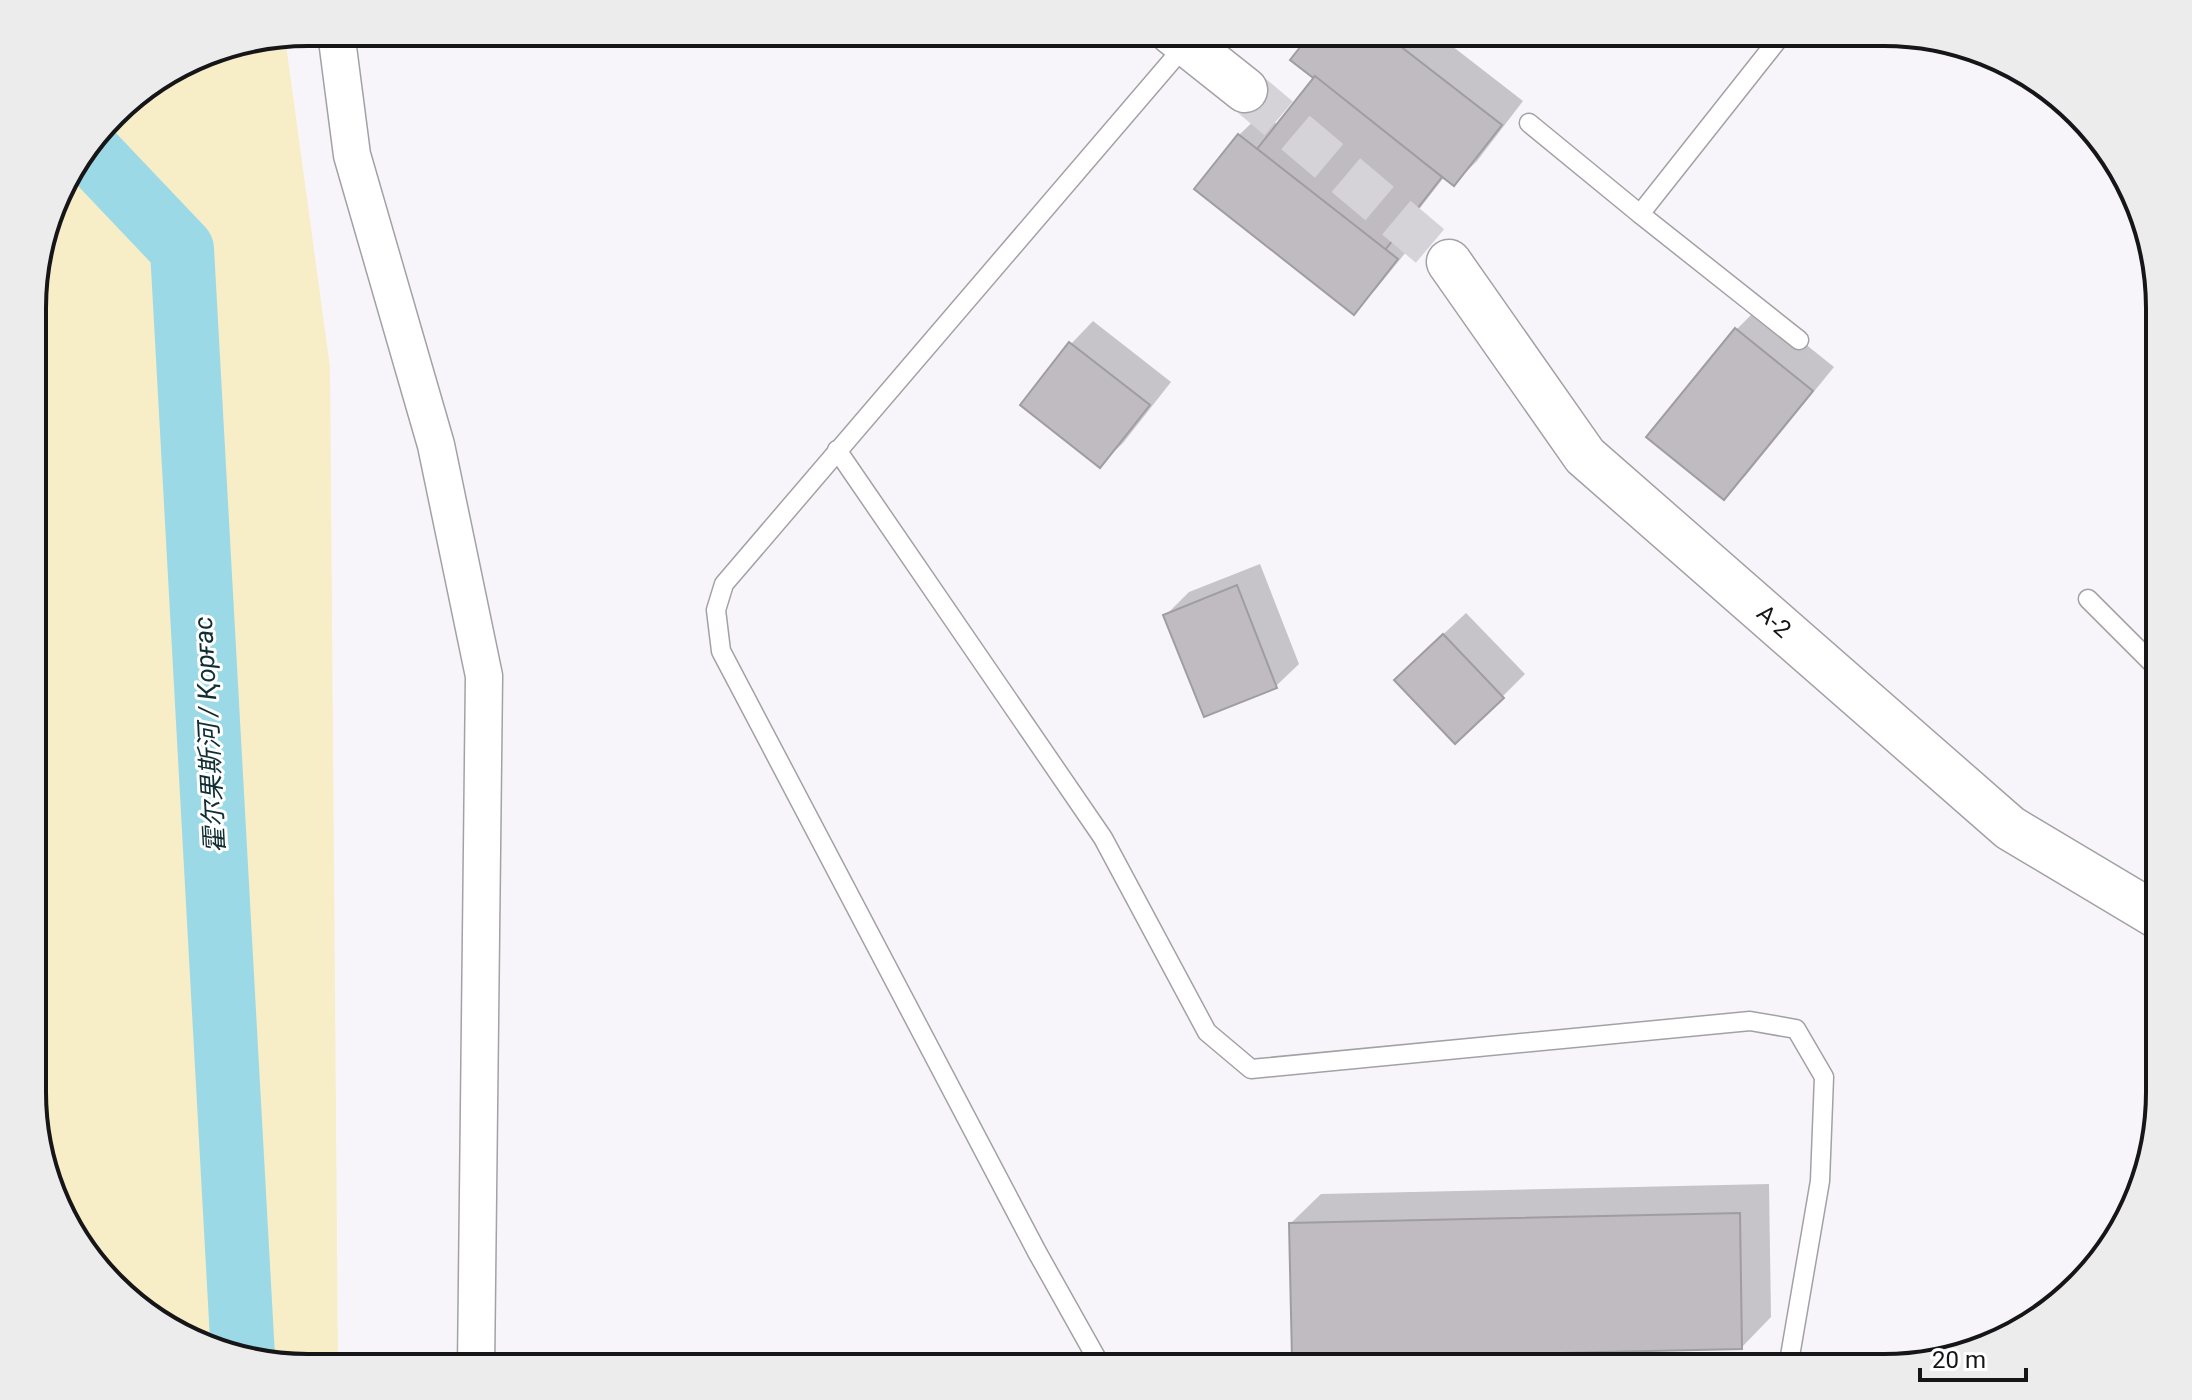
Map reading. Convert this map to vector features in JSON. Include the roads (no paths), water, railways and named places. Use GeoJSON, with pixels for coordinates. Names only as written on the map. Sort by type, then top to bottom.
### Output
{"type":"FeatureCollection","features":[{"type":"Feature","properties":{"kind":"highway"},"geometry":{"type":"LineString","coordinates":[[1191,46],[1245,90]]}},
{"type":"Feature","properties":{"kind":"highway","name":"A-2"},"geometry":{"type":"LineString","coordinates":[[1449,262],[1585,456],[2010,828],[2145,909]]}},
{"type":"Feature","properties":{"kind":"street"},"geometry":{"type":"LineString","coordinates":[[338,47],[352,155],[436,445],[484,676],[476,1354]]}},
{"type":"Feature","properties":{"kind":"lane"},"geometry":{"type":"LineString","coordinates":[[1094,1354],[985,1155],[721,651],[716,610],[724,584],[1173,46]]}},
{"type":"Feature","properties":{"kind":"lane"},"geometry":{"type":"LineString","coordinates":[[1640,214],[1773,46]]}},
{"type":"Feature","properties":{"kind":"lane"},"geometry":{"type":"LineString","coordinates":[[1529,123],[1799,340]]}},
{"type":"Feature","properties":{"kind":"lane"},"geometry":{"type":"LineString","coordinates":[[837,450],[1103,838],[1207,1032],[1251,1069],[1750,1021],[1796,1029],[1824,1077],[1820,1181],[1791,1353]]}},
{"type":"Feature","properties":{"kind":"lane"},"geometry":{"type":"LineString","coordinates":[[2088,599],[2145,656]]}},
{"type":"Feature","properties":{"kind":"waterway","name":"霍尔果斯河 / Қорғас"},"geometry":{"type":"LineString","coordinates":[[94,157],[182,249],[242,1346]]}},
{"type":"Feature","properties":{"kind":"tunnel"},"geometry":{"type":"LineString","coordinates":[[1245,90],[1449,262]]}}]}
